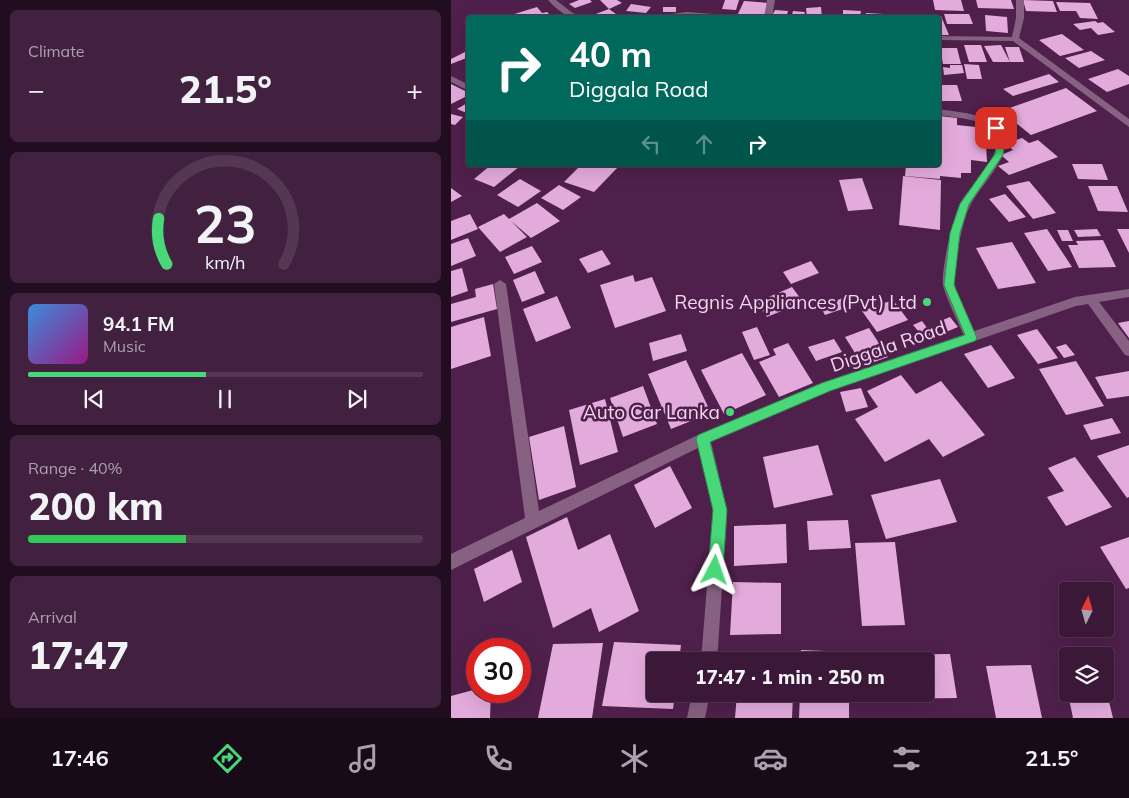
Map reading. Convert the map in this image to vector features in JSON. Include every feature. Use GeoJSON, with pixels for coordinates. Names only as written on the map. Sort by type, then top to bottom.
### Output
{"type":"FeatureCollection","features":[{"type":"Feature","properties":{"kind":"street"},"geometry":{"type":"LineString","coordinates":[[552,0],[571,15]]}},
{"type":"Feature","properties":{"kind":"street"},"geometry":{"type":"LineString","coordinates":[[768,15],[771,0]]}},
{"type":"Feature","properties":{"kind":"street"},"geometry":{"type":"LineString","coordinates":[[1015,39],[1020,18],[1020,0]]}},
{"type":"Feature","properties":{"kind":"street"},"geometry":{"type":"LineString","coordinates":[[678,15],[701,15]]}},
{"type":"Feature","properties":{"kind":"street"},"geometry":{"type":"LineString","coordinates":[[941,38],[1015,39],[1129,124]]}},
{"type":"Feature","properties":{"kind":"street"},"geometry":{"type":"LineString","coordinates":[[451,79],[466,87]]}},
{"type":"Feature","properties":{"kind":"street"},"geometry":{"type":"LineString","coordinates":[[941,112],[981,120],[996,128],[1001,139],[999,155],[965,204],[955,233],[949,285],[971,338]]}},
{"type":"Feature","properties":{"kind":"street"},"geometry":{"type":"LineString","coordinates":[[500,284],[533,522]]}},
{"type":"Feature","properties":{"kind":"street","name":"Diggala Road"},"geometry":{"type":"LineString","coordinates":[[451,562],[703,439],[826,387],[1075,302],[1129,293]]}},
{"type":"Feature","properties":{"kind":"street"},"geometry":{"type":"LineString","coordinates":[[1090,300],[1129,351]]}},
{"type":"Feature","properties":{"kind":"street"},"geometry":{"type":"LineString","coordinates":[[703,439],[720,510],[709,652]]}},
{"type":"Feature","properties":{"kind":"street"},"geometry":{"type":"LineString","coordinates":[[695,718],[699,702]]}},
{"type":"Feature","properties":{"kind":"building"},"geometry":{"type":"Polygon","coordinates":[[[579,0],[590,0],[592,2],[575,8],[569,4],[579,0]]]}},
{"type":"Feature","properties":{"kind":"building"},"geometry":{"type":"Polygon","coordinates":[[[600,0],[617,0],[622,3],[609,9],[600,0]]]}},
{"type":"Feature","properties":{"kind":"building"},"geometry":{"type":"Polygon","coordinates":[[[725,0],[739,0],[736,10],[722,9],[725,0]]]}},
{"type":"Feature","properties":{"kind":"building"},"geometry":{"type":"Polygon","coordinates":[[[933,0],[961,0],[964,11],[935,10],[933,0]]]}},
{"type":"Feature","properties":{"kind":"building"},"geometry":{"type":"Polygon","coordinates":[[[976,0],[1011,0],[1014,9],[978,8],[976,0]]]}},
{"type":"Feature","properties":{"kind":"building"},"geometry":{"type":"Polygon","coordinates":[[[1023,0],[1053,1],[1057,12],[1026,11],[1023,0]]]}},
{"type":"Feature","properties":{"kind":"building"},"geometry":{"type":"Polygon","coordinates":[[[744,1],[769,3],[764,15],[737,15],[744,1]]]}},
{"type":"Feature","properties":{"kind":"building"},"geometry":{"type":"Polygon","coordinates":[[[1056,2],[1090,3],[1098,19],[1080,18],[1076,11],[1060,11],[1056,2]]]}},
{"type":"Feature","properties":{"kind":"building"},"geometry":{"type":"Polygon","coordinates":[[[631,4],[651,7],[646,13],[626,11],[631,4]]]}},
{"type":"Feature","properties":{"kind":"building"},"geometry":{"type":"Polygon","coordinates":[[[537,7],[542,13],[547,12],[550,15],[511,15],[537,7]]]}},
{"type":"Feature","properties":{"kind":"building"},"geometry":{"type":"Polygon","coordinates":[[[663,7],[676,7],[676,12],[663,12],[663,7]]]}},
{"type":"Feature","properties":{"kind":"building"},"geometry":{"type":"Polygon","coordinates":[[[821,7],[822,15],[807,15],[806,8],[821,7]]]}},
{"type":"Feature","properties":{"kind":"building"},"geometry":{"type":"Polygon","coordinates":[[[609,9],[616,14],[614,15],[593,15],[609,9]]]}},
{"type":"Feature","properties":{"kind":"building"},"geometry":{"type":"Polygon","coordinates":[[[775,10],[788,11],[787,15],[772,15],[775,10]]]}},
{"type":"Feature","properties":{"kind":"building"},"geometry":{"type":"Polygon","coordinates":[[[843,10],[861,11],[860,15],[843,15],[843,10]]]}},
{"type":"Feature","properties":{"kind":"building"},"geometry":{"type":"Polygon","coordinates":[[[793,11],[805,12],[804,15],[792,15],[793,11]]]}},
{"type":"Feature","properties":{"kind":"building"},"geometry":{"type":"Polygon","coordinates":[[[866,13],[884,14],[884,15],[866,15],[866,13]]]}},
{"type":"Feature","properties":{"kind":"building"},"geometry":{"type":"Polygon","coordinates":[[[944,14],[969,14],[973,24],[947,24],[944,14]]]}},
{"type":"Feature","properties":{"kind":"building"},"geometry":{"type":"Polygon","coordinates":[[[985,15],[1007,17],[1008,33],[986,31],[985,15]]]}},
{"type":"Feature","properties":{"kind":"building"},"geometry":{"type":"Polygon","coordinates":[[[941,16],[949,35],[941,35],[941,16]]]}},
{"type":"Feature","properties":{"kind":"building"},"geometry":{"type":"Polygon","coordinates":[[[1095,21],[1098,23],[1103,22],[1115,32],[1098,35],[1091,28],[1080,30],[1073,24],[1095,21]]]}},
{"type":"Feature","properties":{"kind":"building"},"geometry":{"type":"Polygon","coordinates":[[[1062,34],[1084,50],[1060,56],[1039,40],[1062,34]]]}},
{"type":"Feature","properties":{"kind":"building"},"geometry":{"type":"Polygon","coordinates":[[[964,45],[981,45],[987,62],[969,62],[964,45]]]}},
{"type":"Feature","properties":{"kind":"building"},"geometry":{"type":"Polygon","coordinates":[[[1001,45],[1010,62],[993,62],[984,46],[1001,45]]]}},
{"type":"Feature","properties":{"kind":"building"},"geometry":{"type":"Polygon","coordinates":[[[1005,47],[1019,47],[1024,62],[1010,62],[1005,47]]]}},
{"type":"Feature","properties":{"kind":"building"},"geometry":{"type":"Polygon","coordinates":[[[941,48],[957,48],[961,64],[943,64],[941,48]]]}},
{"type":"Feature","properties":{"kind":"building"},"geometry":{"type":"Polygon","coordinates":[[[1091,51],[1105,60],[1079,68],[1065,58],[1091,51]]]}},
{"type":"Feature","properties":{"kind":"building"},"geometry":{"type":"Polygon","coordinates":[[[465,52],[466,53],[466,58],[451,64],[451,59],[465,52]]]}},
{"type":"Feature","properties":{"kind":"building"},"geometry":{"type":"Polygon","coordinates":[[[964,64],[979,65],[982,79],[967,79],[964,64]]]}},
{"type":"Feature","properties":{"kind":"building"},"geometry":{"type":"Polygon","coordinates":[[[950,65],[962,65],[964,73],[944,75],[943,67],[950,68],[950,65]]]}},
{"type":"Feature","properties":{"kind":"building"},"geometry":{"type":"Polygon","coordinates":[[[1118,69],[1129,76],[1129,84],[1107,92],[1088,79],[1118,69]]]}},
{"type":"Feature","properties":{"kind":"building"},"geometry":{"type":"Polygon","coordinates":[[[1049,74],[1059,82],[1013,96],[1003,89],[1049,74]]]}},
{"type":"Feature","properties":{"kind":"building"},"geometry":{"type":"Polygon","coordinates":[[[451,84],[466,92],[466,96],[451,104],[451,84]]]}},
{"type":"Feature","properties":{"kind":"building"},"geometry":{"type":"Polygon","coordinates":[[[941,85],[957,85],[962,101],[941,101],[941,85]]]}},
{"type":"Feature","properties":{"kind":"building"},"geometry":{"type":"Polygon","coordinates":[[[1066,88],[1097,111],[1031,135],[1001,111],[1066,88]]]}},
{"type":"Feature","properties":{"kind":"building"},"geometry":{"type":"Polygon","coordinates":[[[466,104],[466,113],[457,109],[466,104]]]}},
{"type":"Feature","properties":{"kind":"building"},"geometry":{"type":"Polygon","coordinates":[[[451,114],[463,117],[455,125],[451,124],[451,114]]]}},
{"type":"Feature","properties":{"kind":"building"},"geometry":{"type":"Polygon","coordinates":[[[941,116],[957,118],[957,125],[985,128],[987,162],[971,160],[971,173],[961,173],[961,178],[940,176],[940,179],[905,176],[906,167],[941,167],[941,116]]]}},
{"type":"Feature","properties":{"kind":"building"},"geometry":{"type":"Polygon","coordinates":[[[1022,138],[1029,143],[1038,140],[1058,157],[1009,175],[998,166],[1009,162],[1001,155],[1013,150],[1005,144],[1022,138]]]}},
{"type":"Feature","properties":{"kind":"building"},"geometry":{"type":"Polygon","coordinates":[[[1072,164],[1102,164],[1108,180],[1078,179],[1072,164]]]}},
{"type":"Feature","properties":{"kind":"building"},"geometry":{"type":"Polygon","coordinates":[[[489,167],[519,167],[494,187],[474,179],[489,167]]]}},
{"type":"Feature","properties":{"kind":"building"},"geometry":{"type":"Polygon","coordinates":[[[579,167],[618,167],[594,192],[564,182],[579,167]]]}},
{"type":"Feature","properties":{"kind":"building"},"geometry":{"type":"Polygon","coordinates":[[[903,176],[941,180],[940,230],[899,225],[903,176]]]}},
{"type":"Feature","properties":{"kind":"building"},"geometry":{"type":"Polygon","coordinates":[[[862,178],[873,209],[848,211],[839,180],[862,178]]]}},
{"type":"Feature","properties":{"kind":"building"},"geometry":{"type":"Polygon","coordinates":[[[520,179],[541,191],[518,207],[497,195],[520,179]]]}},
{"type":"Feature","properties":{"kind":"building"},"geometry":{"type":"Polygon","coordinates":[[[1029,181],[1056,213],[1033,219],[1006,186],[1029,181]]]}},
{"type":"Feature","properties":{"kind":"building"},"geometry":{"type":"Polygon","coordinates":[[[559,185],[581,197],[563,210],[541,198],[559,185]]]}},
{"type":"Feature","properties":{"kind":"building"},"geometry":{"type":"Polygon","coordinates":[[[1088,186],[1117,186],[1128,212],[1098,211],[1088,186]]]}},
{"type":"Feature","properties":{"kind":"building"},"geometry":{"type":"Polygon","coordinates":[[[451,188],[462,196],[451,202],[451,188]]]}},
{"type":"Feature","properties":{"kind":"building"},"geometry":{"type":"Polygon","coordinates":[[[1005,194],[1026,217],[1009,222],[989,199],[1005,194]]]}},
{"type":"Feature","properties":{"kind":"building"},"geometry":{"type":"Polygon","coordinates":[[[537,203],[560,221],[531,238],[511,221],[527,237],[500,252],[478,227],[504,214],[509,219],[537,203]]]}},
{"type":"Feature","properties":{"kind":"building"},"geometry":{"type":"Polygon","coordinates":[[[470,214],[478,229],[451,240],[451,221],[470,214]]]}},
{"type":"Feature","properties":{"kind":"building"},"geometry":{"type":"Polygon","coordinates":[[[1047,229],[1072,267],[1048,271],[1024,233],[1047,229]]]}},
{"type":"Feature","properties":{"kind":"building"},"geometry":{"type":"Polygon","coordinates":[[[1097,229],[1101,236],[1078,237],[1074,230],[1097,229]]]}},
{"type":"Feature","properties":{"kind":"building"},"geometry":{"type":"Polygon","coordinates":[[[1117,229],[1129,229],[1129,253],[1117,229]]]}},
{"type":"Feature","properties":{"kind":"building"},"geometry":{"type":"Polygon","coordinates":[[[1057,230],[1068,230],[1073,241],[1062,241],[1057,230]]]}},
{"type":"Feature","properties":{"kind":"building"},"geometry":{"type":"Polygon","coordinates":[[[468,238],[476,256],[451,266],[451,244],[468,238]]]}},
{"type":"Feature","properties":{"kind":"building"},"geometry":{"type":"Polygon","coordinates":[[[1103,240],[1116,267],[1079,268],[1068,245],[1078,245],[1076,241],[1103,240]]]}},
{"type":"Feature","properties":{"kind":"building"},"geometry":{"type":"Polygon","coordinates":[[[1012,242],[1036,283],[998,289],[976,248],[1012,242]]]}},
{"type":"Feature","properties":{"kind":"building"},"geometry":{"type":"Polygon","coordinates":[[[532,246],[542,262],[514,274],[505,257],[532,246]]]}},
{"type":"Feature","properties":{"kind":"building"},"geometry":{"type":"Polygon","coordinates":[[[602,250],[611,264],[588,273],[579,259],[602,250]]]}},
{"type":"Feature","properties":{"kind":"building"},"geometry":{"type":"Polygon","coordinates":[[[811,261],[819,273],[791,284],[783,272],[811,261]]]}},
{"type":"Feature","properties":{"kind":"building"},"geometry":{"type":"Polygon","coordinates":[[[462,268],[468,291],[451,297],[451,271],[462,268]]]}},
{"type":"Feature","properties":{"kind":"building"},"geometry":{"type":"Polygon","coordinates":[[[535,271],[545,293],[522,302],[513,280],[535,271]]]}},
{"type":"Feature","properties":{"kind":"building"},"geometry":{"type":"Polygon","coordinates":[[[633,275],[635,282],[652,277],[666,311],[615,328],[600,285],[633,275]]]}},
{"type":"Feature","properties":{"kind":"building"},"geometry":{"type":"Polygon","coordinates":[[[493,284],[497,309],[451,322],[451,304],[476,297],[475,289],[493,284]]]}},
{"type":"Feature","properties":{"kind":"building"},"geometry":{"type":"Polygon","coordinates":[[[792,287],[803,302],[767,317],[757,302],[792,287]]]}},
{"type":"Feature","properties":{"kind":"building"},"geometry":{"type":"Polygon","coordinates":[[[557,296],[571,328],[536,342],[523,309],[557,296]]]}},
{"type":"Feature","properties":{"kind":"building"},"geometry":{"type":"Polygon","coordinates":[[[849,296],[854,305],[825,315],[820,306],[849,296]]]}},
{"type":"Feature","properties":{"kind":"building"},"geometry":{"type":"Polygon","coordinates":[[[893,300],[908,320],[877,332],[862,311],[893,300]]]}},
{"type":"Feature","properties":{"kind":"building"},"geometry":{"type":"Polygon","coordinates":[[[484,317],[491,356],[451,369],[451,327],[484,317]]]}},
{"type":"Feature","properties":{"kind":"building"},"geometry":{"type":"Polygon","coordinates":[[[950,317],[958,327],[946,332],[938,322],[950,317]]]}},
{"type":"Feature","properties":{"kind":"building"},"geometry":{"type":"Polygon","coordinates":[[[922,321],[933,336],[925,339],[913,325],[922,321]]]}},
{"type":"Feature","properties":{"kind":"building"},"geometry":{"type":"Polygon","coordinates":[[[1129,321],[1129,338],[1118,323],[1129,321]]]}},
{"type":"Feature","properties":{"kind":"building"},"geometry":{"type":"Polygon","coordinates":[[[757,327],[770,355],[754,360],[742,332],[757,327]]]}},
{"type":"Feature","properties":{"kind":"building"},"geometry":{"type":"Polygon","coordinates":[[[869,328],[888,357],[863,366],[845,337],[869,328]]]}},
{"type":"Feature","properties":{"kind":"building"},"geometry":{"type":"Polygon","coordinates":[[[1037,329],[1058,358],[1038,364],[1017,335],[1037,329]]]}},
{"type":"Feature","properties":{"kind":"building"},"geometry":{"type":"Polygon","coordinates":[[[681,334],[687,351],[653,361],[649,343],[681,334]]]}},
{"type":"Feature","properties":{"kind":"building"},"geometry":{"type":"Polygon","coordinates":[[[834,339],[842,352],[816,361],[808,347],[834,339]]]}},
{"type":"Feature","properties":{"kind":"building"},"geometry":{"type":"Polygon","coordinates":[[[788,343],[813,383],[779,397],[759,362],[776,355],[773,349],[788,343]]]}},
{"type":"Feature","properties":{"kind":"building"},"geometry":{"type":"Polygon","coordinates":[[[1066,344],[1075,355],[1064,358],[1056,347],[1066,344]]]}},
{"type":"Feature","properties":{"kind":"building"},"geometry":{"type":"Polygon","coordinates":[[[991,345],[1015,378],[988,388],[964,354],[991,345]]]}},
{"type":"Feature","properties":{"kind":"building"},"geometry":{"type":"Polygon","coordinates":[[[742,353],[766,395],[724,414],[701,370],[742,353]]]}},
{"type":"Feature","properties":{"kind":"building"},"geometry":{"type":"Polygon","coordinates":[[[686,360],[711,413],[671,429],[648,374],[686,360]]]}},
{"type":"Feature","properties":{"kind":"building"},"geometry":{"type":"Polygon","coordinates":[[[1076,361],[1104,406],[1066,415],[1039,369],[1076,361]]]}},
{"type":"Feature","properties":{"kind":"building"},"geometry":{"type":"Polygon","coordinates":[[[1129,371],[1129,396],[1107,399],[1095,377],[1129,371]]]}},
{"type":"Feature","properties":{"kind":"building"},"geometry":{"type":"Polygon","coordinates":[[[901,375],[916,394],[941,381],[985,435],[943,457],[929,439],[885,462],[855,419],[878,407],[867,391],[901,375]]]}},
{"type":"Feature","properties":{"kind":"building"},"geometry":{"type":"Polygon","coordinates":[[[643,386],[657,424],[623,437],[610,398],[643,386]]]}},
{"type":"Feature","properties":{"kind":"building"},"geometry":{"type":"Polygon","coordinates":[[[861,388],[868,407],[846,412],[840,392],[861,388]]]}},
{"type":"Feature","properties":{"kind":"building"},"geometry":{"type":"Polygon","coordinates":[[[605,399],[618,452],[580,465],[569,410],[605,399]]]}},
{"type":"Feature","properties":{"kind":"building"},"geometry":{"type":"Polygon","coordinates":[[[1112,418],[1121,433],[1091,440],[1083,425],[1112,418]]]}},
{"type":"Feature","properties":{"kind":"building"},"geometry":{"type":"Polygon","coordinates":[[[564,426],[576,487],[539,500],[529,437],[564,426]]]}},
{"type":"Feature","properties":{"kind":"building"},"geometry":{"type":"Polygon","coordinates":[[[818,445],[833,495],[774,508],[763,457],[818,445]]]}},
{"type":"Feature","properties":{"kind":"building"},"geometry":{"type":"Polygon","coordinates":[[[1129,445],[1129,497],[1127,498],[1097,456],[1129,445]]]}},
{"type":"Feature","properties":{"kind":"building"},"geometry":{"type":"Polygon","coordinates":[[[1075,457],[1112,507],[1066,526],[1047,497],[1064,491],[1048,468],[1075,457]]]}},
{"type":"Feature","properties":{"kind":"building"},"geometry":{"type":"Polygon","coordinates":[[[670,466],[692,508],[655,528],[634,485],[670,466]]]}},
{"type":"Feature","properties":{"kind":"building"},"geometry":{"type":"Polygon","coordinates":[[[940,479],[957,522],[886,539],[871,495],[940,479]]]}},
{"type":"Feature","properties":{"kind":"building"},"geometry":{"type":"Polygon","coordinates":[[[567,517],[578,550],[610,534],[639,611],[599,632],[591,608],[553,628],[526,537],[567,517]]]}},
{"type":"Feature","properties":{"kind":"building"},"geometry":{"type":"Polygon","coordinates":[[[848,520],[851,548],[809,550],[807,521],[848,520]]]}},
{"type":"Feature","properties":{"kind":"building"},"geometry":{"type":"Polygon","coordinates":[[[786,524],[787,563],[734,566],[734,526],[786,524]]]}},
{"type":"Feature","properties":{"kind":"building"},"geometry":{"type":"Polygon","coordinates":[[[1129,537],[1129,588],[1126,589],[1100,547],[1129,537]]]}},
{"type":"Feature","properties":{"kind":"building"},"geometry":{"type":"Polygon","coordinates":[[[895,542],[905,625],[862,626],[855,543],[895,542]]]}},
{"type":"Feature","properties":{"kind":"building"},"geometry":{"type":"Polygon","coordinates":[[[512,550],[522,582],[484,602],[474,569],[512,550]]]}},
{"type":"Feature","properties":{"kind":"building"},"geometry":{"type":"Polygon","coordinates":[[[733,582],[781,583],[781,634],[730,635],[733,582]]]}},
{"type":"Feature","properties":{"kind":"building"},"geometry":{"type":"Polygon","coordinates":[[[614,642],[681,645],[680,652],[646,652],[646,702],[674,702],[673,709],[602,706],[614,642]]]}},
{"type":"Feature","properties":{"kind":"building"},"geometry":{"type":"Polygon","coordinates":[[[603,643],[592,718],[538,718],[553,644],[603,643]]]}},
{"type":"Feature","properties":{"kind":"building"},"geometry":{"type":"Polygon","coordinates":[[[801,650],[848,652],[801,652],[801,650]]]}},
{"type":"Feature","properties":{"kind":"building"},"geometry":{"type":"Polygon","coordinates":[[[934,654],[950,654],[957,698],[934,698],[934,654]]]}},
{"type":"Feature","properties":{"kind":"building"},"geometry":{"type":"Polygon","coordinates":[[[1031,665],[1042,718],[996,718],[986,666],[1031,665]]]}},
{"type":"Feature","properties":{"kind":"building"},"geometry":{"type":"Polygon","coordinates":[[[466,692],[466,703],[491,703],[490,718],[451,718],[451,696],[466,692]]]}},
{"type":"Feature","properties":{"kind":"building"},"geometry":{"type":"Polygon","coordinates":[[[736,702],[793,702],[792,718],[735,718],[736,702]]]}},
{"type":"Feature","properties":{"kind":"building"},"geometry":{"type":"Polygon","coordinates":[[[800,702],[849,702],[849,718],[799,718],[800,702]]]}},
{"type":"Feature","properties":{"kind":"building"},"geometry":{"type":"Polygon","coordinates":[[[1070,702],[1109,702],[1113,718],[1073,718],[1070,702]]]}},
{"type":"Feature","properties":{"kind":"place","name":"Regnis Appliances (Pvt) Ltd"},"geometry":{"type":"Point","coordinates":[927,302]}},
{"type":"Feature","properties":{"kind":"place","name":"Auto Car Lanka"},"geometry":{"type":"Point","coordinates":[730,412]}},
{"type":"Feature","properties":{"kind":"route"},"geometry":{"type":"LineString","coordinates":[[715,570],[720,510],[703,439],[826,387],[971,338],[949,285],[955,233],[965,204],[999,155],[1001,139],[996,128]]}}]}
